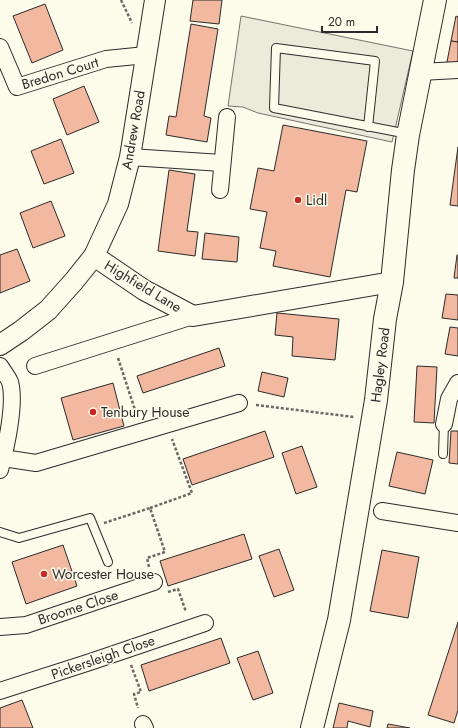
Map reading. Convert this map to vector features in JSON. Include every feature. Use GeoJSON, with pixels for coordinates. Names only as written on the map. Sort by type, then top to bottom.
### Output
{"type":"FeatureCollection","features":[{"type":"Feature","properties":{"kind":"main road","name":"Hagley Road"},"geometry":{"type":"LineString","coordinates":[[312,728],[339,620],[373,419],[385,319],[392,282],[408,134],[435,0]]}},
{"type":"Feature","properties":{"kind":"street","name":"Andrew Road"},"geometry":{"type":"LineString","coordinates":[[94,256],[118,204],[130,157],[155,0]]}},
{"type":"Feature","properties":{"kind":"street","name":"Bredon Court"},"geometry":{"type":"LineString","coordinates":[[0,47],[17,88],[106,59],[146,55]]}},
{"type":"Feature","properties":{"kind":"street"},"geometry":{"type":"LineString","coordinates":[[420,72],[458,70]]}},
{"type":"Feature","properties":{"kind":"street"},"geometry":{"type":"LineString","coordinates":[[220,190],[228,117]]}},
{"type":"Feature","properties":{"kind":"street"},"geometry":{"type":"LineString","coordinates":[[130,157],[222,163]]}},
{"type":"Feature","properties":{"kind":"street","name":"Highfield Lane"},"geometry":{"type":"LineString","coordinates":[[0,345],[22,331],[48,310],[94,256],[144,290],[193,316],[392,282]]}},
{"type":"Feature","properties":{"kind":"street"},"geometry":{"type":"LineString","coordinates":[[35,366],[193,316]]}},
{"type":"Feature","properties":{"kind":"street"},"geometry":{"type":"LineString","coordinates":[[0,366],[10,382],[12,404],[2,464],[36,463],[239,403]]}},
{"type":"Feature","properties":{"kind":"street"},"geometry":{"type":"LineString","coordinates":[[444,424],[449,399],[458,383]]}},
{"type":"Feature","properties":{"kind":"street"},"geometry":{"type":"LineString","coordinates":[[382,511],[458,523]]}},
{"type":"Feature","properties":{"kind":"street","name":"Broome Close"},"geometry":{"type":"LineString","coordinates":[[0,627],[26,625],[154,582]]}},
{"type":"Feature","properties":{"kind":"street","name":"Pickersleigh Close"},"geometry":{"type":"LineString","coordinates":[[0,691],[198,625]]}},
{"type":"Feature","properties":{"kind":"lane"},"geometry":{"type":"LineString","coordinates":[[368,127],[375,61],[276,48],[274,108],[368,127],[408,134]]}},
{"type":"Feature","properties":{"kind":"lane"},"geometry":{"type":"LineString","coordinates":[[443,454],[444,424]]}},
{"type":"Feature","properties":{"kind":"lane"},"geometry":{"type":"LineString","coordinates":[[0,532],[19,538],[90,518],[108,562]]}},
{"type":"Feature","properties":{"kind":"path"},"geometry":{"type":"LineString","coordinates":[[113,341],[142,432]]}},
{"type":"Feature","properties":{"kind":"path"},"geometry":{"type":"LineString","coordinates":[[239,403],[373,419]]}},
{"type":"Feature","properties":{"kind":"path"},"geometry":{"type":"LineString","coordinates":[[93,526],[192,493],[167,424]]}},
{"type":"Feature","properties":{"kind":"path"},"geometry":{"type":"LineString","coordinates":[[150,508],[165,552],[147,558],[154,582],[160,595],[178,589],[198,625]]}},
{"type":"Feature","properties":{"kind":"path"},"geometry":{"type":"LineString","coordinates":[[126,649],[141,692],[134,694],[144,726]]}},
{"type":"Feature","properties":{"kind":"shaded area"},"geometry":{"type":"Polygon","coordinates":[[[241,16],[413,51],[392,142],[258,113],[243,107],[228,106],[241,16]]]}},
{"type":"Feature","properties":{"kind":"building"},"geometry":{"type":"Polygon","coordinates":[[[193,0],[222,0],[219,24],[190,21],[193,0]]]}},
{"type":"Feature","properties":{"kind":"building"},"geometry":{"type":"Polygon","coordinates":[[[45,4],[63,50],[32,63],[13,16],[45,4]]]}},
{"type":"Feature","properties":{"kind":"building"},"geometry":{"type":"Polygon","coordinates":[[[456,16],[458,17],[458,42],[451,41],[456,16]]]}},
{"type":"Feature","properties":{"kind":"building"},"geometry":{"type":"Polygon","coordinates":[[[191,24],[218,29],[204,116],[211,118],[207,142],[166,135],[169,116],[176,117],[191,24]]]}},
{"type":"Feature","properties":{"kind":"building"},"geometry":{"type":"Polygon","coordinates":[[[451,41],[458,42],[458,64],[447,62],[451,41]]]}},
{"type":"Feature","properties":{"kind":"building"},"geometry":{"type":"Polygon","coordinates":[[[84,86],[99,122],[67,135],[53,99],[84,86]]]}},
{"type":"Feature","properties":{"kind":"building","name":"Lidl"},"geometry":{"type":"Polygon","coordinates":[[[283,125],[367,141],[357,192],[346,190],[330,277],[273,266],[276,251],[260,248],[267,212],[250,209],[258,168],[274,171],[283,125]]]}},
{"type":"Feature","properties":{"kind":"building"},"geometry":{"type":"Polygon","coordinates":[[[61,139],[74,173],[44,184],[31,151],[61,139]]]}},
{"type":"Feature","properties":{"kind":"building"},"geometry":{"type":"Polygon","coordinates":[[[458,147],[458,206],[450,205],[458,147]]]}},
{"type":"Feature","properties":{"kind":"building"},"geometry":{"type":"Polygon","coordinates":[[[169,170],[195,174],[187,231],[198,232],[195,256],[158,251],[169,170]]]}},
{"type":"Feature","properties":{"kind":"building"},"geometry":{"type":"Polygon","coordinates":[[[51,201],[65,236],[33,248],[20,213],[51,201]]]}},
{"type":"Feature","properties":{"kind":"building"},"geometry":{"type":"Polygon","coordinates":[[[205,233],[239,237],[237,262],[202,259],[205,233]]]}},
{"type":"Feature","properties":{"kind":"building"},"geometry":{"type":"Polygon","coordinates":[[[17,249],[30,281],[0,293],[0,255],[17,249]]]}},
{"type":"Feature","properties":{"kind":"building"},"geometry":{"type":"Polygon","coordinates":[[[457,255],[458,278],[454,278],[457,255]]]}},
{"type":"Feature","properties":{"kind":"building"},"geometry":{"type":"Polygon","coordinates":[[[446,294],[458,295],[458,320],[442,318],[446,294]]]}},
{"type":"Feature","properties":{"kind":"building"},"geometry":{"type":"Polygon","coordinates":[[[277,313],[339,319],[335,360],[292,356],[293,337],[275,335],[277,313]]]}},
{"type":"Feature","properties":{"kind":"building"},"geometry":{"type":"Polygon","coordinates":[[[450,327],[458,328],[458,356],[445,354],[450,327]]]}},
{"type":"Feature","properties":{"kind":"building"},"geometry":{"type":"Polygon","coordinates":[[[219,348],[225,366],[143,393],[137,376],[219,348]]]}},
{"type":"Feature","properties":{"kind":"building"},"geometry":{"type":"Polygon","coordinates":[[[417,366],[437,367],[434,423],[414,422],[417,366]]]}},
{"type":"Feature","properties":{"kind":"building"},"geometry":{"type":"Polygon","coordinates":[[[262,372],[288,378],[284,397],[258,391],[262,372]]]}},
{"type":"Feature","properties":{"kind":"building","name":"Tenbury House"},"geometry":{"type":"Polygon","coordinates":[[[113,383],[124,426],[73,440],[61,398],[113,383]]]}},
{"type":"Feature","properties":{"kind":"building"},"geometry":{"type":"Polygon","coordinates":[[[265,431],[274,457],[192,485],[183,459],[265,431]]]}},
{"type":"Feature","properties":{"kind":"building"},"geometry":{"type":"Polygon","coordinates":[[[451,431],[458,431],[458,464],[449,463],[451,431]]]}},
{"type":"Feature","properties":{"kind":"building"},"geometry":{"type":"Polygon","coordinates":[[[302,446],[317,487],[296,494],[282,453],[302,446]]]}},
{"type":"Feature","properties":{"kind":"building"},"geometry":{"type":"Polygon","coordinates":[[[397,452],[433,460],[425,494],[389,486],[397,452]]]}},
{"type":"Feature","properties":{"kind":"building"},"geometry":{"type":"Polygon","coordinates":[[[244,534],[252,559],[168,586],[160,561],[244,534]]]}},
{"type":"Feature","properties":{"kind":"building","name":"Worcester House"},"geometry":{"type":"Polygon","coordinates":[[[63,545],[77,586],[26,604],[12,562],[63,545]]]}},
{"type":"Feature","properties":{"kind":"building"},"geometry":{"type":"Polygon","coordinates":[[[279,549],[294,590],[274,597],[259,556],[279,549]]]}},
{"type":"Feature","properties":{"kind":"building"},"geometry":{"type":"Polygon","coordinates":[[[382,550],[419,557],[408,618],[370,611],[382,550]]]}},
{"type":"Feature","properties":{"kind":"building"},"geometry":{"type":"Polygon","coordinates":[[[458,622],[458,710],[454,723],[428,715],[458,622]]]}},
{"type":"Feature","properties":{"kind":"building"},"geometry":{"type":"Polygon","coordinates":[[[221,638],[230,663],[149,691],[141,665],[221,638]]]}},
{"type":"Feature","properties":{"kind":"building"},"geometry":{"type":"Polygon","coordinates":[[[258,651],[273,693],[253,700],[237,658],[258,651]]]}},
{"type":"Feature","properties":{"kind":"building"},"geometry":{"type":"Polygon","coordinates":[[[22,700],[33,728],[0,728],[0,708],[22,700]]]}},
{"type":"Feature","properties":{"kind":"building"},"geometry":{"type":"Polygon","coordinates":[[[339,703],[373,711],[370,727],[348,721],[347,728],[333,728],[339,703]]]}},
{"type":"Feature","properties":{"kind":"building"},"geometry":{"type":"Polygon","coordinates":[[[388,724],[410,728],[387,728],[388,724]]]}},
{"type":"Feature","properties":{"kind":"place","name":"Lidl"},"geometry":{"type":"Point","coordinates":[298,200]}},
{"type":"Feature","properties":{"kind":"place","name":"Tenbury House"},"geometry":{"type":"Point","coordinates":[93,412]}},
{"type":"Feature","properties":{"kind":"place","name":"Worcester House"},"geometry":{"type":"Point","coordinates":[44,574]}}]}
